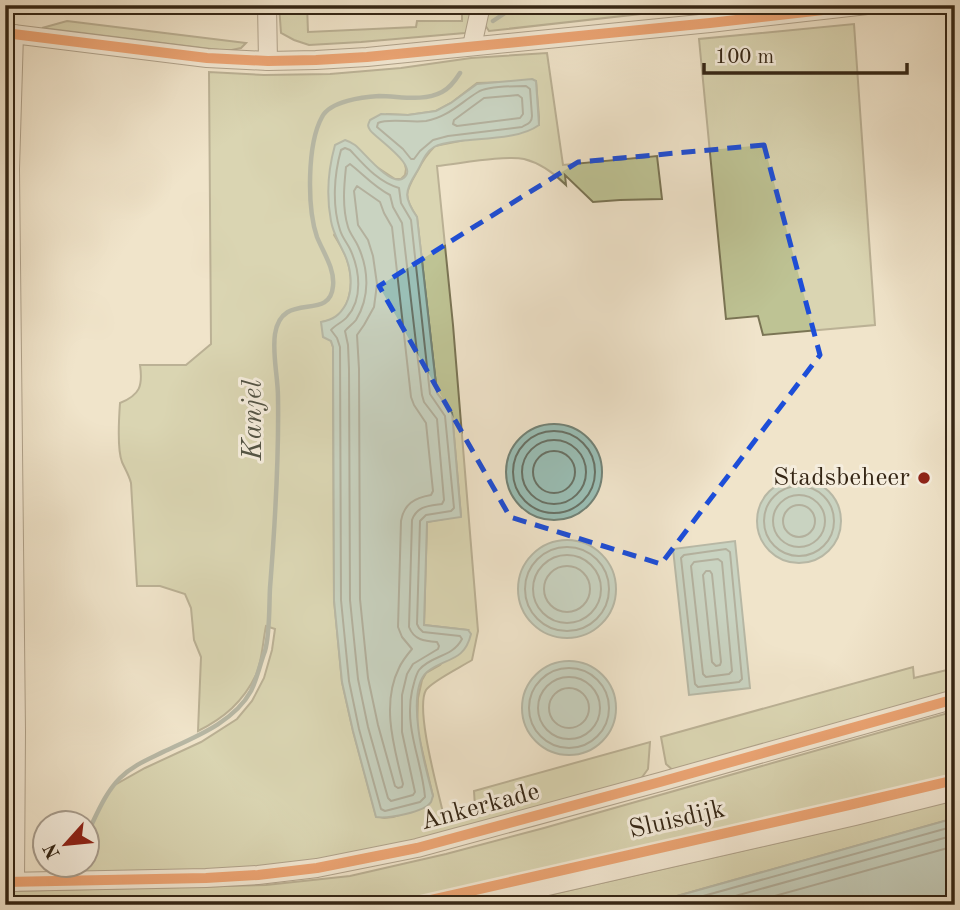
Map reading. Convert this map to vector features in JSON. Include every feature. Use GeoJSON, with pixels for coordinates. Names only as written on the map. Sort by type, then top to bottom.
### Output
{"type":"FeatureCollection","features":[{"type":"Feature","properties":{"kind":"street"},"geometry":{"type":"LineString","coordinates":[[267,5],[268,61]]}},
{"type":"Feature","properties":{"kind":"street"},"geometry":{"type":"LineString","coordinates":[[472,46],[481,5]]}},
{"type":"Feature","properties":{"kind":"street"},"geometry":{"type":"LineString","coordinates":[[10,882],[16,731],[10,34],[193,56],[268,61],[367,57],[697,25],[867,5]]}},
{"type":"Feature","properties":{"kind":"street","name":"Ankerkade"},"geometry":{"type":"LineString","coordinates":[[10,882],[206,878],[317,868],[416,848],[955,699]]}},
{"type":"Feature","properties":{"kind":"street","name":"Sluisdijk"},"geometry":{"type":"LineString","coordinates":[[464,905],[955,791]]}},
{"type":"Feature","properties":{"kind":"highlighted area"},"geometry":{"type":"Polygon","coordinates":[[[764,145],[820,355],[661,564],[510,517],[379,286],[578,162],[764,145]]]}},
{"type":"Feature","properties":{"kind":"green space"},"geometry":{"type":"Polygon","coordinates":[[[279,5],[307,5],[308,32],[416,27],[417,21],[462,21],[462,5],[467,7],[471,14],[468,31],[465,33],[309,45],[281,33],[279,5]]]}},
{"type":"Feature","properties":{"kind":"green space"},"geometry":{"type":"Polygon","coordinates":[[[488,5],[721,5],[489,31],[483,22],[488,5]]]}},
{"type":"Feature","properties":{"kind":"green space"},"geometry":{"type":"Polygon","coordinates":[[[67,21],[246,43],[241,48],[227,51],[42,28],[67,21]]]}},
{"type":"Feature","properties":{"kind":"green space"},"geometry":{"type":"Polygon","coordinates":[[[854,24],[875,325],[763,335],[758,316],[726,319],[699,39],[854,24]]]}},
{"type":"Feature","properties":{"kind":"green space"},"geometry":{"type":"Polygon","coordinates":[[[547,53],[563,165],[657,156],[662,199],[593,202],[565,175],[566,185],[547,169],[524,159],[494,159],[437,166],[478,631],[472,660],[429,686],[423,700],[425,731],[443,813],[475,807],[474,791],[650,742],[648,769],[635,787],[436,840],[249,871],[102,873],[102,808],[100,808],[113,786],[201,742],[237,719],[252,701],[264,678],[275,629],[266,626],[260,664],[245,693],[216,721],[198,731],[201,657],[194,640],[191,608],[185,594],[160,586],[137,586],[131,483],[119,449],[120,403],[132,397],[139,389],[140,365],[186,365],[211,344],[209,72],[330,74],[471,58],[547,53]],[[536,81],[477,83],[436,111],[408,115],[387,114],[398,155],[404,161],[405,175],[401,179],[395,179],[375,166],[334,235],[346,257],[351,279],[345,307],[332,319],[322,322],[333,347],[334,600],[342,682],[353,731],[376,816],[384,818],[423,808],[433,796],[417,729],[418,698],[426,673],[440,665],[468,630],[424,625],[427,522],[461,516],[452,413],[437,393],[417,217],[407,193],[427,154],[435,146],[539,125],[536,81]]]}},
{"type":"Feature","properties":{"kind":"green space"},"geometry":{"type":"Polygon","coordinates":[[[913,667],[914,678],[955,668],[955,696],[678,775],[666,764],[661,737],[913,667]]]}},
{"type":"Feature","properties":{"kind":"green space"},"geometry":{"type":"Polygon","coordinates":[[[955,711],[955,786],[513,889],[422,898],[391,905],[5,905],[5,891],[266,885],[350,876],[544,828],[955,711]]]}},
{"type":"Feature","properties":{"kind":"green space"},"geometry":{"type":"Polygon","coordinates":[[[955,798],[955,818],[645,905],[505,905],[811,835],[955,798]]]}},
{"type":"Feature","properties":{"kind":"water"},"geometry":{"type":"Polygon","coordinates":[[[532,79],[536,81],[539,125],[522,133],[450,142],[434,147],[425,155],[408,190],[408,200],[417,217],[437,393],[452,413],[461,517],[427,522],[424,625],[468,630],[471,634],[459,655],[434,667],[420,682],[417,713],[422,751],[433,796],[431,802],[422,809],[406,814],[376,817],[342,682],[334,600],[333,347],[331,341],[323,337],[321,322],[333,318],[346,304],[351,277],[329,211],[328,183],[333,154],[335,145],[345,140],[355,145],[384,173],[397,180],[402,179],[407,174],[407,168],[396,153],[370,130],[370,120],[381,114],[408,115],[436,111],[477,84],[532,79]]]}},
{"type":"Feature","properties":{"kind":"water"},"geometry":{"type":"Polygon","coordinates":[[[554,424],[572,428],[588,438],[598,454],[602,472],[598,490],[588,506],[572,516],[554,520],[536,516],[520,506],[510,490],[506,472],[510,454],[520,438],[536,428],[554,424]]]}},
{"type":"Feature","properties":{"kind":"water"},"geometry":{"type":"Polygon","coordinates":[[[799,479],[815,482],[829,491],[838,505],[841,521],[838,537],[829,551],[815,560],[799,563],[783,560],[769,551],[760,537],[757,521],[760,505],[769,491],[783,482],[799,479]]]}},
{"type":"Feature","properties":{"kind":"water"},"geometry":{"type":"Polygon","coordinates":[[[567,540],[586,543],[602,554],[613,570],[616,589],[613,608],[602,624],[586,635],[567,638],[548,635],[532,624],[521,608],[518,589],[521,570],[532,554],[548,543],[567,540]]]}},
{"type":"Feature","properties":{"kind":"water"},"geometry":{"type":"Polygon","coordinates":[[[735,541],[750,688],[689,695],[673,549],[735,541]]]}},
{"type":"Feature","properties":{"kind":"water"},"geometry":{"type":"Polygon","coordinates":[[[569,661],[587,665],[602,675],[612,690],[616,708],[612,726],[602,741],[587,751],[569,755],[551,751],[536,741],[526,726],[522,708],[526,690],[536,675],[551,665],[569,661]]]}},
{"type":"Feature","properties":{"kind":"water"},"geometry":{"type":"Polygon","coordinates":[[[955,818],[955,905],[645,905],[955,818]]]}},
{"type":"Feature","properties":{"kind":"waterway","name":"Kanjel"},"geometry":{"type":"LineString","coordinates":[[493,21],[517,5]]}},
{"type":"Feature","properties":{"kind":"waterway","name":"Kanjel"},"geometry":{"type":"LineString","coordinates":[[100,808],[115,784],[130,769],[201,734],[235,711],[251,691],[257,676],[268,636],[275,517],[278,421],[275,334],[279,321],[287,313],[324,303],[330,297],[333,286],[330,267],[317,237],[311,210],[311,159],[313,143],[322,117],[332,107],[356,99],[379,96],[419,98],[435,95],[447,88],[460,73]]}},
{"type":"Feature","properties":{"kind":"cycle path"},"geometry":{"type":"LineString","coordinates":[[5,33],[207,58],[316,60],[710,23],[867,5]]}},
{"type":"Feature","properties":{"kind":"cycle path"},"geometry":{"type":"LineString","coordinates":[[5,882],[206,878],[317,868],[417,848],[955,699]]}},
{"type":"Feature","properties":{"kind":"cycle path"},"geometry":{"type":"LineString","coordinates":[[409,905],[955,780]]}},
{"type":"Feature","properties":{"kind":"place","name":"Stadsbeheer"},"geometry":{"type":"Point","coordinates":[924,478]}}]}
